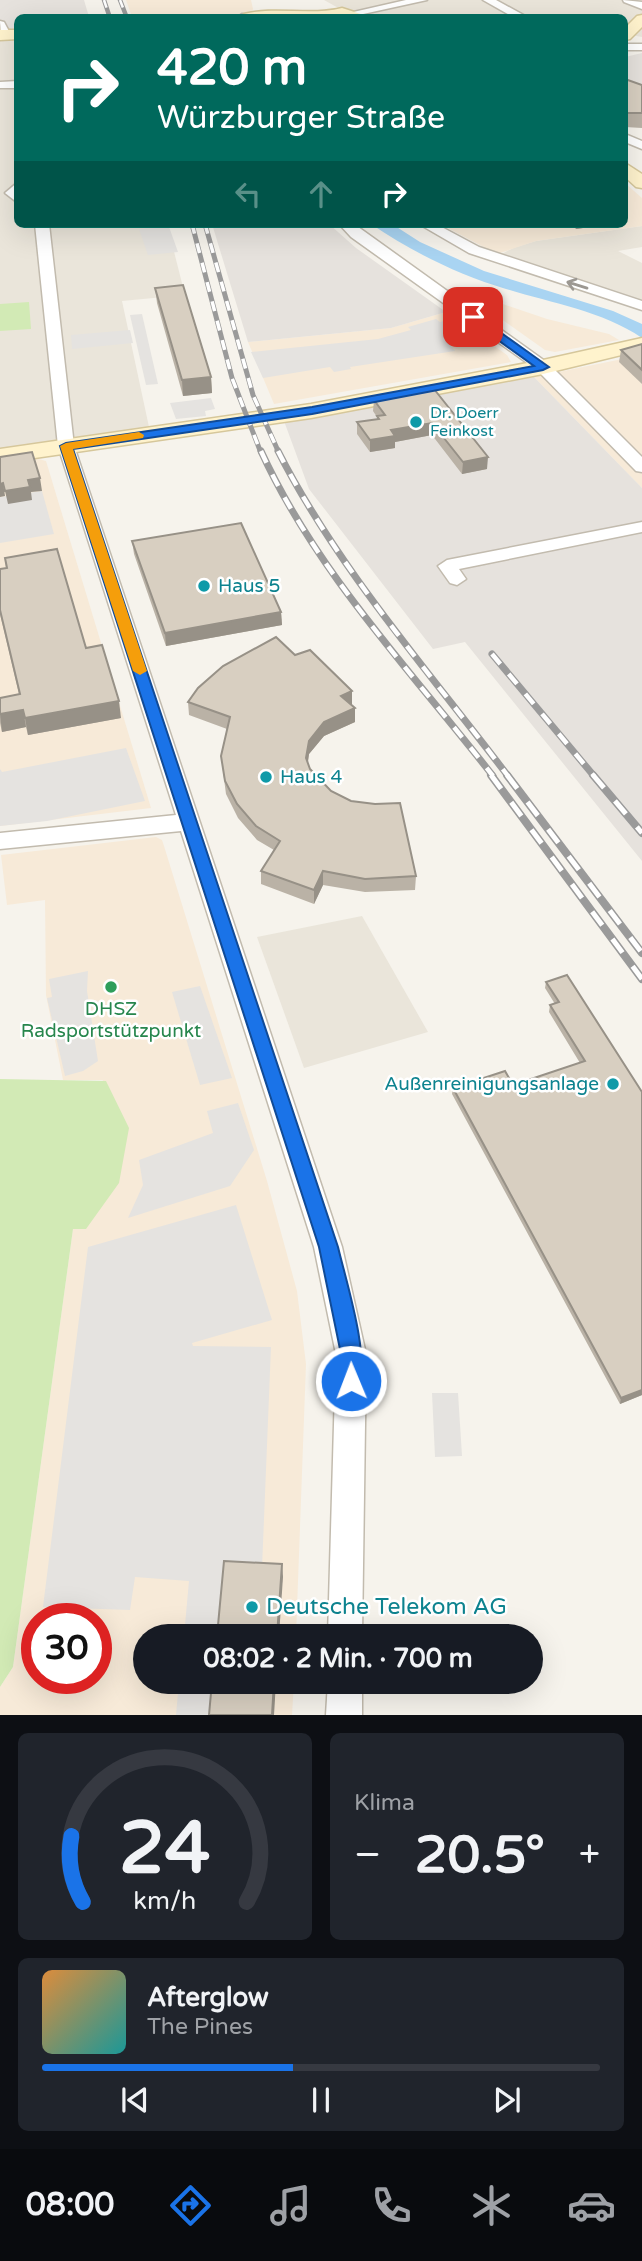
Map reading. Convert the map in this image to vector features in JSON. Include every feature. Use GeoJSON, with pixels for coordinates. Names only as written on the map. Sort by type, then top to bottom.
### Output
{"type":"FeatureCollection","features":[{"type":"Feature","properties":{"kind":"street"},"geometry":{"type":"LineString","coordinates":[[312,14],[384,8],[422,0]]}},
{"type":"Feature","properties":{"kind":"street"},"geometry":{"type":"LineString","coordinates":[[488,0],[516,14]]}},
{"type":"Feature","properties":{"kind":"street"},"geometry":{"type":"LineString","coordinates":[[628,0],[642,6]]}},
{"type":"Feature","properties":{"kind":"street"},"geometry":{"type":"LineString","coordinates":[[628,33],[642,19]]}},
{"type":"Feature","properties":{"kind":"street"},"geometry":{"type":"LineString","coordinates":[[628,171],[642,183]]}},
{"type":"Feature","properties":{"kind":"street"},"geometry":{"type":"LineString","coordinates":[[42,228],[66,446],[328,1247],[351,1354],[345,1624]]}},
{"type":"Feature","properties":{"kind":"street"},"geometry":{"type":"LineString","coordinates":[[350,228],[543,367],[642,467]]}},
{"type":"Feature","properties":{"kind":"street"},"geometry":{"type":"LineString","coordinates":[[433,228],[474,250],[642,306]]}},
{"type":"Feature","properties":{"kind":"street"},"geometry":{"type":"LineString","coordinates":[[0,456],[312,411],[543,367],[639,345]]}},
{"type":"Feature","properties":{"kind":"street"},"geometry":{"type":"LineString","coordinates":[[457,579],[447,566],[642,527]]}},
{"type":"Feature","properties":{"kind":"street"},"geometry":{"type":"LineString","coordinates":[[0,841],[189,821]]}},
{"type":"Feature","properties":{"kind":"street"},"geometry":{"type":"LineString","coordinates":[[344,1715],[345,1694]]}},
{"type":"Feature","properties":{"kind":"shaded area"},"geometry":{"type":"Polygon","coordinates":[[[0,0],[84,0],[88,14],[14,14],[14,31],[9,31],[8,26],[0,21],[0,0]]]}},
{"type":"Feature","properties":{"kind":"shaded area"},"geometry":{"type":"Polygon","coordinates":[[[126,0],[251,0],[253,9],[251,14],[131,14],[126,0]]]}},
{"type":"Feature","properties":{"kind":"shaded area"},"geometry":{"type":"Polygon","coordinates":[[[324,0],[642,0],[642,37],[628,35],[628,14],[373,14],[362,10],[342,10],[324,0]]]}},
{"type":"Feature","properties":{"kind":"shaded area"},"geometry":{"type":"Polygon","coordinates":[[[0,37],[14,40],[14,228],[168,228],[185,295],[122,301],[149,427],[0,449],[0,37]]]}},
{"type":"Feature","properties":{"kind":"shaded area"},"geometry":{"type":"Polygon","coordinates":[[[642,53],[642,96],[628,90],[628,56],[642,53]]]}},
{"type":"Feature","properties":{"kind":"shaded area"},"geometry":{"type":"Polygon","coordinates":[[[628,186],[642,198],[642,226],[628,228],[628,186]]]}},
{"type":"Feature","properties":{"kind":"shaded area"},"geometry":{"type":"Polygon","coordinates":[[[642,226],[642,247],[618,251],[642,263],[642,300],[500,255],[536,241],[642,226]]]}},
{"type":"Feature","properties":{"kind":"shaded area"},"geometry":{"type":"Polygon","coordinates":[[[169,228],[178,252],[148,255],[139,229],[169,228]]]}},
{"type":"Feature","properties":{"kind":"shaded area"},"geometry":{"type":"Polygon","coordinates":[[[213,228],[334,228],[356,248],[446,312],[391,328],[248,342],[213,228]]]}},
{"type":"Feature","properties":{"kind":"shaded area"},"geometry":{"type":"Polygon","coordinates":[[[448,228],[628,228],[536,241],[497,254],[448,228]]]}},
{"type":"Feature","properties":{"kind":"shaded area"},"geometry":{"type":"Polygon","coordinates":[[[459,289],[547,319],[609,334],[619,340],[555,352],[545,350],[459,289]]]}},
{"type":"Feature","properties":{"kind":"shaded area"},"geometry":{"type":"Polygon","coordinates":[[[446,312],[507,355],[511,362],[274,404],[248,342],[391,328],[446,312]]]}},
{"type":"Feature","properties":{"kind":"shaded area"},"geometry":{"type":"Polygon","coordinates":[[[142,314],[158,384],[146,385],[130,315],[142,314]]]}},
{"type":"Feature","properties":{"kind":"shaded area"},"geometry":{"type":"Polygon","coordinates":[[[436,319],[440,322],[448,320],[461,329],[448,333],[462,342],[451,346],[455,351],[350,367],[351,369],[334,372],[330,367],[263,378],[251,352],[378,339],[411,330],[408,327],[436,319]]]}},
{"type":"Feature","properties":{"kind":"shaded area"},"geometry":{"type":"Polygon","coordinates":[[[130,330],[133,343],[72,349],[71,335],[130,330]]]}},
{"type":"Feature","properties":{"kind":"shaded area"},"geometry":{"type":"Polygon","coordinates":[[[642,355],[642,488],[534,377],[642,355]]]}},
{"type":"Feature","properties":{"kind":"shaded area"},"geometry":{"type":"Polygon","coordinates":[[[534,377],[642,488],[642,861],[465,642],[433,649],[309,489],[284,421],[534,377]]]}},
{"type":"Feature","properties":{"kind":"shaded area"},"geometry":{"type":"Polygon","coordinates":[[[211,398],[215,409],[205,411],[206,416],[176,419],[170,403],[211,398]]]}},
{"type":"Feature","properties":{"kind":"shaded area"},"geometry":{"type":"Polygon","coordinates":[[[35,458],[46,461],[151,808],[0,826],[0,464],[35,458]]]}},
{"type":"Feature","properties":{"kind":"shaded area"},"geometry":{"type":"Polygon","coordinates":[[[42,491],[54,534],[0,543],[0,497],[42,491]]]}},
{"type":"Feature","properties":{"kind":"shaded area"},"geometry":{"type":"Polygon","coordinates":[[[126,748],[145,801],[47,821],[0,826],[0,769],[2,772],[126,748]]]}},
{"type":"Feature","properties":{"kind":"shaded area","name":"Deutsche Telekom AG"},"geometry":{"type":"Polygon","coordinates":[[[156,837],[162,840],[267,1181],[297,1291],[306,1364],[296,1624],[133,1624],[133,1694],[293,1694],[292,1715],[0,1715],[0,1687],[13,1667],[21,1609],[21,1694],[112,1694],[112,1603],[22,1603],[73,1229],[103,1080],[63,1080],[46,995],[45,900],[7,905],[1,855],[156,837]]]}},
{"type":"Feature","properties":{"kind":"shaded area"},"geometry":{"type":"Polygon","coordinates":[[[362,916],[428,1032],[304,1068],[257,937],[362,916]]]}},
{"type":"Feature","properties":{"kind":"shaded area"},"geometry":{"type":"Polygon","coordinates":[[[88,971],[87,991],[98,1061],[83,1071],[65,1076],[47,998],[52,997],[49,979],[88,971]]]}},
{"type":"Feature","properties":{"kind":"shaded area"},"geometry":{"type":"Polygon","coordinates":[[[200,986],[232,1078],[200,1085],[172,992],[200,986]]]}},
{"type":"Feature","properties":{"kind":"shaded area"},"geometry":{"type":"Polygon","coordinates":[[[238,1103],[254,1150],[230,1186],[128,1218],[143,1185],[139,1160],[213,1133],[207,1111],[238,1103]]]}},
{"type":"Feature","properties":{"kind":"shaded area","name":"Deutsche Telekom AG"},"geometry":{"type":"Polygon","coordinates":[[[236,1205],[272,1320],[192,1343],[193,1346],[271,1347],[262,1568],[227,1624],[185,1624],[189,1581],[135,1577],[130,1610],[112,1609],[112,1603],[44,1603],[88,1247],[236,1205]]]}},
{"type":"Feature","properties":{"kind":"shaded area"},"geometry":{"type":"Polygon","coordinates":[[[432,1393],[458,1393],[462,1456],[435,1457],[432,1393]]]}},
{"type":"Feature","properties":{"kind":"shaded area"},"geometry":{"type":"Polygon","coordinates":[[[178,1694],[214,1694],[212,1715],[176,1715],[178,1694]]]}},
{"type":"Feature","properties":{"kind":"green space"},"geometry":{"type":"Polygon","coordinates":[[[29,302],[31,329],[0,331],[0,304],[29,302]]]}},
{"type":"Feature","properties":{"kind":"green space"},"geometry":{"type":"Polygon","coordinates":[[[0,1079],[106,1081],[129,1128],[119,1183],[86,1229],[73,1229],[13,1667],[0,1687],[0,1079]]]}},
{"type":"Feature","properties":{"kind":"water"},"geometry":{"type":"Polygon","coordinates":[[[377,228],[398,228],[420,242],[484,271],[613,311],[642,324],[642,338],[593,314],[506,289],[453,270],[377,228]]]}},
{"type":"Feature","properties":{"kind":"building"},"geometry":{"type":"Polygon","coordinates":[[[628,80],[642,85],[642,113],[628,113],[628,80]]]}},
{"type":"Feature","properties":{"kind":"building"},"geometry":{"type":"Polygon","coordinates":[[[183,285],[211,377],[182,380],[155,288],[183,285]]]}},
{"type":"Feature","properties":{"kind":"building"},"geometry":{"type":"Polygon","coordinates":[[[642,344],[642,370],[621,350],[642,344]]]}},
{"type":"Feature","properties":{"kind":"building"},"geometry":{"type":"Polygon","coordinates":[[[434,389],[488,457],[463,462],[432,423],[391,430],[395,436],[370,440],[357,422],[379,419],[377,416],[385,415],[374,400],[434,389]]]}},
{"type":"Feature","properties":{"kind":"building"},"geometry":{"type":"Polygon","coordinates":[[[32,452],[40,478],[28,480],[30,487],[5,491],[3,483],[0,484],[0,457],[32,452]]]}},
{"type":"Feature","properties":{"kind":"building","name":"Haus 5"},"geometry":{"type":"Polygon","coordinates":[[[241,523],[281,612],[165,633],[132,541],[241,523]]]}},
{"type":"Feature","properties":{"kind":"building"},"geometry":{"type":"Polygon","coordinates":[[[57,549],[86,648],[102,645],[119,701],[25,718],[23,710],[0,714],[0,698],[20,694],[0,610],[0,569],[7,568],[5,558],[57,549]]]}},
{"type":"Feature","properties":{"kind":"building","name":"Haus 4"},"geometry":{"type":"Polygon","coordinates":[[[276,637],[295,655],[310,650],[352,691],[341,696],[355,708],[324,722],[309,741],[306,758],[310,769],[331,791],[351,801],[400,803],[416,876],[365,879],[323,871],[314,890],[261,871],[280,841],[256,826],[237,804],[225,781],[221,756],[230,717],[188,702],[198,688],[223,666],[276,637]]]}},
{"type":"Feature","properties":{"kind":"building"},"geometry":{"type":"Polygon","coordinates":[[[567,975],[642,1092],[642,1390],[621,1398],[453,1088],[505,1071],[513,1085],[585,1061],[550,1005],[559,1002],[546,982],[567,975]]]}},
{"type":"Feature","properties":{"kind":"building","name":"Deutsche Telekom AG"},"geometry":{"type":"Polygon","coordinates":[[[224,1561],[282,1564],[278,1624],[218,1624],[224,1561]]]}},
{"type":"Feature","properties":{"kind":"building"},"geometry":{"type":"Polygon","coordinates":[[[211,1694],[273,1694],[272,1715],[209,1715],[211,1694]]]}},
{"type":"Feature","properties":{"kind":"railway"},"geometry":{"type":"LineString","coordinates":[[104,0],[109,14]]}},
{"type":"Feature","properties":{"kind":"railway"},"geometry":{"type":"LineString","coordinates":[[120,0],[125,14]]}},
{"type":"Feature","properties":{"kind":"railway"},"geometry":{"type":"LineString","coordinates":[[193,228],[232,378],[261,453]]}},
{"type":"Feature","properties":{"kind":"railway"},"geometry":{"type":"LineString","coordinates":[[206,228],[253,395],[279,452]]}},
{"type":"Feature","properties":{"kind":"railway"},"geometry":{"type":"LineString","coordinates":[[261,451],[283,495],[337,580],[493,776]]}},
{"type":"Feature","properties":{"kind":"railway"},"geometry":{"type":"LineString","coordinates":[[279,452],[327,536],[356,577],[508,776]]}},
{"type":"Feature","properties":{"kind":"railway"},"geometry":{"type":"LineString","coordinates":[[492,654],[594,776]]}},
{"type":"Feature","properties":{"kind":"railway"},"geometry":{"type":"LineString","coordinates":[[491,775],[642,979]]}},
{"type":"Feature","properties":{"kind":"railway"},"geometry":{"type":"LineString","coordinates":[[507,775],[642,953]]}},
{"type":"Feature","properties":{"kind":"railway"},"geometry":{"type":"LineString","coordinates":[[593,775],[642,833]]}},
{"type":"Feature","properties":{"kind":"slow traffic"},"geometry":{"type":"LineString","coordinates":[[139,435],[66,446],[140,671]]}},
{"type":"Feature","properties":{"kind":"place","name":"Dr. Doerr Feinkost"},"geometry":{"type":"Point","coordinates":[416,422]}},
{"type":"Feature","properties":{"kind":"place","name":"Haus 5"},"geometry":{"type":"Point","coordinates":[204,586]}},
{"type":"Feature","properties":{"kind":"place","name":"Haus 4"},"geometry":{"type":"Point","coordinates":[266,777]}},
{"type":"Feature","properties":{"kind":"place","name":"DHSZ Radsportstützpunkt"},"geometry":{"type":"Point","coordinates":[111,987]}},
{"type":"Feature","properties":{"kind":"place","name":"Außenreinigungsanlage"},"geometry":{"type":"Point","coordinates":[613,1084]}},
{"type":"Feature","properties":{"kind":"place","name":"Deutsche Telekom AG"},"geometry":{"type":"Point","coordinates":[252,1607]}},
{"type":"Feature","properties":{"kind":"route"},"geometry":{"type":"LineString","coordinates":[[351,1381],[351,1354],[328,1247],[66,446],[312,411],[543,367],[473,317]]}}]}
